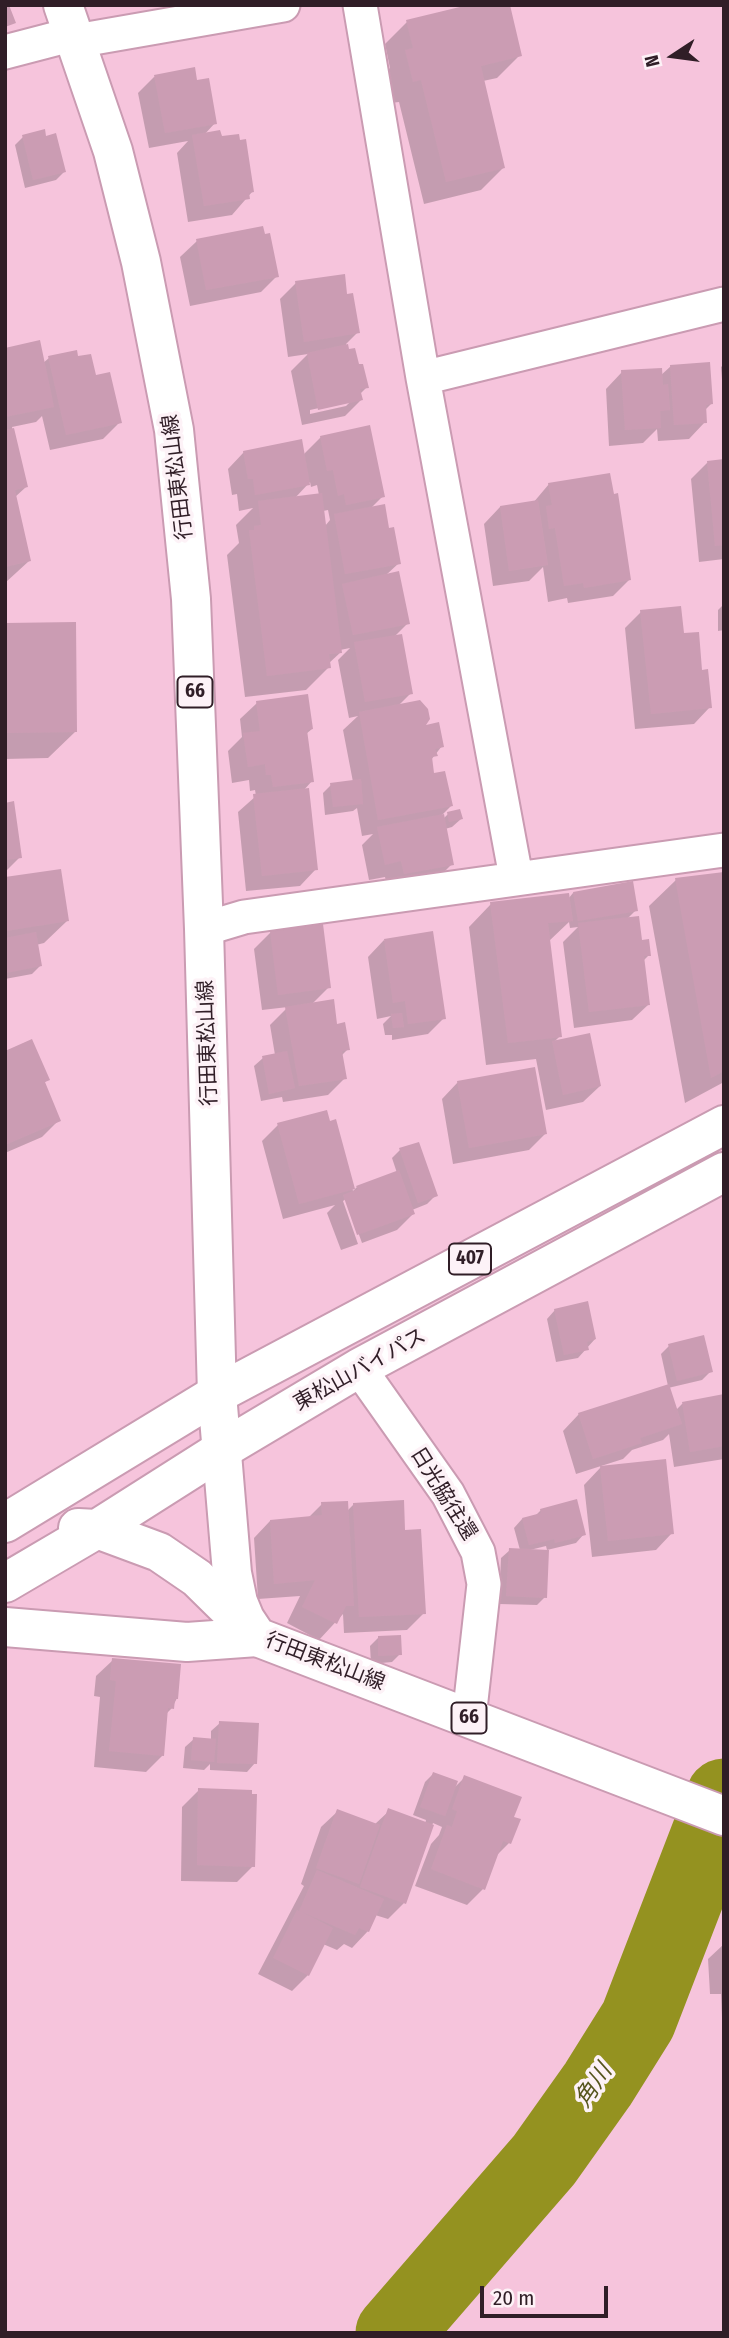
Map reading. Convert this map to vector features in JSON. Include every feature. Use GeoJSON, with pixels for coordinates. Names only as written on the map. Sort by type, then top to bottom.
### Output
{"type":"FeatureCollection","features":[{"type":"Feature","properties":{"kind":"main road","name":"行田東松山線"},"geometry":{"type":"LineString","coordinates":[[71,27],[113,151],[141,261],[174,430],[191,599],[204,929],[217,1394],[232,1573],[237,1602],[257,1637],[724,1816]]}},
{"type":"Feature","properties":{"kind":"main road","name":"407"},"geometry":{"type":"LineString","coordinates":[[6,1523],[217,1394],[724,1125]]}},
{"type":"Feature","properties":{"kind":"main road","name":"東松山バイパス"},"geometry":{"type":"LineString","coordinates":[[5,1583],[359,1368],[724,1172]]}},
{"type":"Feature","properties":{"kind":"main road"},"geometry":{"type":"LineString","coordinates":[[6,1523],[97,1529],[159,1552],[197,1578],[257,1637]]}},
{"type":"Feature","properties":{"kind":"main road"},"geometry":{"type":"LineString","coordinates":[[5,1627],[187,1642],[257,1637]]}},
{"type":"Feature","properties":{"kind":"street"},"geometry":{"type":"LineString","coordinates":[[5,52],[71,27],[283,5]]}},
{"type":"Feature","properties":{"kind":"street"},"geometry":{"type":"LineString","coordinates":[[360,5],[423,378],[516,877]]}},
{"type":"Feature","properties":{"kind":"street"},"geometry":{"type":"LineString","coordinates":[[423,378],[724,304]]}},
{"type":"Feature","properties":{"kind":"street"},"geometry":{"type":"LineString","coordinates":[[204,929],[244,916],[724,850]]}},
{"type":"Feature","properties":{"kind":"street","name":"日光脇往還"},"geometry":{"type":"LineString","coordinates":[[359,1368],[447,1494],[478,1552],[484,1584],[469,1718]]}},
{"type":"Feature","properties":{"kind":"building"},"geometry":{"type":"Polygon","coordinates":[[[5,5],[9,5],[16,23],[5,27],[5,5]]]}},
{"type":"Feature","properties":{"kind":"building"},"geometry":{"type":"Polygon","coordinates":[[[468,5],[510,5],[522,56],[481,66],[505,168],[446,182],[421,80],[413,82],[405,50],[413,48],[406,20],[468,5]]]}},
{"type":"Feature","properties":{"kind":"building"},"geometry":{"type":"Polygon","coordinates":[[[195,67],[197,80],[209,78],[217,124],[165,133],[154,75],[195,67]]]}},
{"type":"Feature","properties":{"kind":"building"},"geometry":{"type":"Polygon","coordinates":[[[45,129],[46,136],[56,133],[66,172],[33,180],[22,135],[45,129]]]}},
{"type":"Feature","properties":{"kind":"building"},"geometry":{"type":"Polygon","coordinates":[[[220,130],[222,136],[239,134],[240,140],[246,139],[254,192],[249,193],[250,199],[204,206],[192,135],[220,130]]]}},
{"type":"Feature","properties":{"kind":"building"},"geometry":{"type":"Polygon","coordinates":[[[263,226],[265,234],[270,233],[279,277],[206,290],[196,239],[263,226]]]}},
{"type":"Feature","properties":{"kind":"building"},"geometry":{"type":"Polygon","coordinates":[[[345,274],[347,294],[353,293],[360,333],[304,342],[295,281],[345,274]]]}},
{"type":"Feature","properties":{"kind":"building"},"geometry":{"type":"Polygon","coordinates":[[[40,340],[54,407],[5,417],[5,348],[40,340]]]}},
{"type":"Feature","properties":{"kind":"building"},"geometry":{"type":"Polygon","coordinates":[[[348,344],[349,349],[355,348],[359,364],[363,364],[369,388],[360,389],[363,400],[318,410],[307,353],[348,344]]]}},
{"type":"Feature","properties":{"kind":"building"},"geometry":{"type":"Polygon","coordinates":[[[77,350],[78,356],[91,354],[96,375],[110,372],[122,423],[66,435],[48,356],[77,350]]]}},
{"type":"Feature","properties":{"kind":"building"},"geometry":{"type":"Polygon","coordinates":[[[710,362],[713,404],[706,405],[707,423],[674,425],[670,365],[710,362]]]}},
{"type":"Feature","properties":{"kind":"building"},"geometry":{"type":"Polygon","coordinates":[[[662,368],[663,385],[668,384],[670,410],[660,411],[661,428],[625,430],[621,370],[662,368]]]}},
{"type":"Feature","properties":{"kind":"building"},"geometry":{"type":"Polygon","coordinates":[[[370,425],[385,497],[346,505],[344,494],[338,496],[333,470],[327,471],[320,436],[370,425]]]}},
{"type":"Feature","properties":{"kind":"building"},"geometry":{"type":"Polygon","coordinates":[[[14,428],[28,487],[15,490],[31,561],[5,567],[5,430],[14,428]]]}},
{"type":"Feature","properties":{"kind":"building"},"geometry":{"type":"Polygon","coordinates":[[[302,439],[310,485],[255,495],[253,479],[248,479],[243,451],[302,439]]]}},
{"type":"Feature","properties":{"kind":"building"},"geometry":{"type":"Polygon","coordinates":[[[724,459],[724,545],[715,546],[707,461],[724,459]]]}},
{"type":"Feature","properties":{"kind":"building"},"geometry":{"type":"Polygon","coordinates":[[[610,473],[614,494],[618,493],[631,580],[584,588],[583,583],[564,586],[555,528],[549,529],[546,506],[552,505],[548,483],[610,473]]]}},
{"type":"Feature","properties":{"kind":"building"},"geometry":{"type":"Polygon","coordinates":[[[322,493],[342,653],[329,654],[331,668],[267,676],[249,530],[261,525],[258,501],[322,493]]]}},
{"type":"Feature","properties":{"kind":"building"},"geometry":{"type":"Polygon","coordinates":[[[538,500],[548,565],[509,571],[500,506],[538,500]]]}},
{"type":"Feature","properties":{"kind":"building"},"geometry":{"type":"Polygon","coordinates":[[[385,504],[389,528],[394,527],[401,564],[345,574],[334,514],[385,504]]]}},
{"type":"Feature","properties":{"kind":"building"},"geometry":{"type":"Polygon","coordinates":[[[399,571],[410,624],[353,635],[342,584],[399,571]]]}},
{"type":"Feature","properties":{"kind":"building"},"geometry":{"type":"Polygon","coordinates":[[[681,606],[684,633],[699,632],[702,670],[708,669],[712,708],[651,714],[640,610],[681,606]]]}},
{"type":"Feature","properties":{"kind":"building"},"geometry":{"type":"Polygon","coordinates":[[[76,622],[77,732],[5,733],[5,623],[76,622]]]}},
{"type":"Feature","properties":{"kind":"building"},"geometry":{"type":"Polygon","coordinates":[[[402,634],[413,694],[365,702],[354,642],[402,634]]]}},
{"type":"Feature","properties":{"kind":"building"},"geometry":{"type":"Polygon","coordinates":[[[308,694],[313,729],[307,730],[314,782],[273,787],[271,775],[266,775],[265,764],[248,767],[243,733],[260,731],[256,701],[308,694]]]}},
{"type":"Feature","properties":{"kind":"building"},"geometry":{"type":"Polygon","coordinates":[[[420,700],[428,709],[430,719],[426,725],[439,722],[444,747],[435,749],[438,756],[432,757],[434,773],[445,771],[453,806],[378,820],[359,712],[420,700]]]}},
{"type":"Feature","properties":{"kind":"building"},"geometry":{"type":"Polygon","coordinates":[[[361,779],[363,804],[333,807],[330,783],[361,779]]]}},
{"type":"Feature","properties":{"kind":"building"},"geometry":{"type":"Polygon","coordinates":[[[309,788],[318,870],[262,876],[253,794],[309,788]]]}},
{"type":"Feature","properties":{"kind":"building"},"geometry":{"type":"Polygon","coordinates":[[[14,801],[22,858],[5,860],[5,803],[14,801]]]}},
{"type":"Feature","properties":{"kind":"building"},"geometry":{"type":"Polygon","coordinates":[[[460,809],[463,819],[449,822],[447,812],[460,809]]]}},
{"type":"Feature","properties":{"kind":"building"},"geometry":{"type":"Polygon","coordinates":[[[444,814],[454,865],[404,874],[401,861],[385,865],[377,827],[444,814]]]}},
{"type":"Feature","properties":{"kind":"building"},"geometry":{"type":"Polygon","coordinates":[[[61,869],[69,921],[5,931],[5,877],[61,869]]]}},
{"type":"Feature","properties":{"kind":"building"},"geometry":{"type":"Polygon","coordinates":[[[724,872],[724,1071],[711,1078],[675,878],[724,872]]]}},
{"type":"Feature","properties":{"kind":"building"},"geometry":{"type":"Polygon","coordinates":[[[633,881],[638,911],[578,921],[573,892],[633,881]]]}},
{"type":"Feature","properties":{"kind":"building"},"geometry":{"type":"Polygon","coordinates":[[[569,893],[573,921],[548,923],[562,1037],[508,1043],[490,902],[569,893]]]}},
{"type":"Feature","properties":{"kind":"building"},"geometry":{"type":"Polygon","coordinates":[[[639,916],[642,940],[649,939],[651,956],[644,956],[650,1005],[589,1012],[578,923],[639,916]]]}},
{"type":"Feature","properties":{"kind":"building"},"geometry":{"type":"Polygon","coordinates":[[[323,924],[331,988],[278,995],[270,931],[323,924]]]}},
{"type":"Feature","properties":{"kind":"building"},"geometry":{"type":"Polygon","coordinates":[[[433,931],[446,1019],[408,1024],[405,1001],[393,1003],[384,939],[433,931]]]}},
{"type":"Feature","properties":{"kind":"building"},"geometry":{"type":"Polygon","coordinates":[[[36,932],[42,966],[5,973],[5,938],[36,932]]]}},
{"type":"Feature","properties":{"kind":"building"},"geometry":{"type":"Polygon","coordinates":[[[334,999],[337,1024],[345,1022],[350,1050],[342,1051],[347,1079],[299,1086],[285,1007],[334,999]]]}},
{"type":"Feature","properties":{"kind":"building"},"geometry":{"type":"Polygon","coordinates":[[[402,1013],[404,1027],[393,1028],[391,1014],[402,1013]]]}},
{"type":"Feature","properties":{"kind":"building"},"geometry":{"type":"Polygon","coordinates":[[[590,1033],[601,1086],[563,1095],[552,1041],[590,1033]]]}},
{"type":"Feature","properties":{"kind":"building"},"geometry":{"type":"Polygon","coordinates":[[[32,1039],[50,1080],[45,1082],[61,1121],[5,1145],[5,1051],[32,1039]]]}},
{"type":"Feature","properties":{"kind":"building"},"geometry":{"type":"Polygon","coordinates":[[[287,1051],[295,1088],[269,1094],[262,1056],[287,1051]]]}},
{"type":"Feature","properties":{"kind":"building"},"geometry":{"type":"Polygon","coordinates":[[[535,1067],[547,1134],[469,1148],[457,1081],[535,1067]]]}},
{"type":"Feature","properties":{"kind":"building"},"geometry":{"type":"Polygon","coordinates":[[[327,1110],[330,1121],[336,1119],[355,1189],[299,1204],[277,1123],[327,1110]]]}},
{"type":"Feature","properties":{"kind":"building"},"geometry":{"type":"Polygon","coordinates":[[[419,1142],[438,1196],[418,1203],[399,1148],[419,1142]]]}},
{"type":"Feature","properties":{"kind":"building"},"geometry":{"type":"Polygon","coordinates":[[[399,1170],[415,1214],[357,1235],[343,1195],[358,1189],[356,1186],[399,1170]]]}},
{"type":"Feature","properties":{"kind":"building"},"geometry":{"type":"Polygon","coordinates":[[[588,1301],[596,1339],[587,1342],[589,1350],[564,1355],[554,1309],[588,1301]]]}},
{"type":"Feature","properties":{"kind":"building"},"geometry":{"type":"Polygon","coordinates":[[[704,1335],[713,1372],[677,1381],[668,1344],[704,1335]]]}},
{"type":"Feature","properties":{"kind":"building"},"geometry":{"type":"Polygon","coordinates":[[[669,1384],[682,1424],[640,1438],[642,1443],[593,1459],[578,1413],[669,1384]]]}},
{"type":"Feature","properties":{"kind":"building"},"geometry":{"type":"Polygon","coordinates":[[[724,1394],[724,1446],[690,1452],[682,1402],[724,1394]]]}},
{"type":"Feature","properties":{"kind":"building"},"geometry":{"type":"Polygon","coordinates":[[[666,1459],[674,1534],[608,1541],[600,1466],[666,1459]]]}},
{"type":"Feature","properties":{"kind":"building"},"geometry":{"type":"Polygon","coordinates":[[[577,1499],[586,1535],[555,1543],[554,1539],[529,1545],[522,1518],[541,1513],[540,1509],[577,1499]]]}},
{"type":"Feature","properties":{"kind":"building"},"geometry":{"type":"Polygon","coordinates":[[[404,1500],[405,1530],[421,1529],[426,1614],[359,1617],[353,1503],[404,1500]]]}},
{"type":"Feature","properties":{"kind":"building"},"geometry":{"type":"Polygon","coordinates":[[[348,1501],[354,1606],[346,1606],[337,1624],[302,1607],[315,1580],[274,1584],[270,1520],[322,1515],[321,1502],[348,1501]]]}},
{"type":"Feature","properties":{"kind":"building"},"geometry":{"type":"Polygon","coordinates":[[[509,1548],[549,1550],[547,1598],[506,1596],[509,1548]]]}},
{"type":"Feature","properties":{"kind":"building"},"geometry":{"type":"Polygon","coordinates":[[[401,1635],[402,1655],[378,1656],[378,1636],[401,1635]]]}},
{"type":"Feature","properties":{"kind":"building"},"geometry":{"type":"Polygon","coordinates":[[[112,1658],[181,1664],[178,1699],[175,1699],[174,1709],[168,1708],[164,1756],[109,1751],[116,1681],[110,1680],[112,1658]]]}},
{"type":"Feature","properties":{"kind":"building"},"geometry":{"type":"Polygon","coordinates":[[[219,1721],[259,1723],[257,1764],[217,1763],[219,1721]]]}},
{"type":"Feature","properties":{"kind":"building"},"geometry":{"type":"Polygon","coordinates":[[[193,1737],[216,1739],[214,1762],[191,1760],[193,1737]]]}},
{"type":"Feature","properties":{"kind":"building"},"geometry":{"type":"Polygon","coordinates":[[[433,1772],[458,1781],[445,1816],[420,1807],[433,1772]]]}},
{"type":"Feature","properties":{"kind":"building"},"geometry":{"type":"Polygon","coordinates":[[[464,1775],[522,1797],[514,1817],[521,1819],[511,1844],[503,1841],[485,1890],[431,1869],[447,1825],[452,1827],[457,1811],[452,1809],[464,1775]]]}},
{"type":"Feature","properties":{"kind":"building"},"geometry":{"type":"Polygon","coordinates":[[[198,1788],[252,1790],[252,1794],[257,1794],[255,1867],[197,1865],[198,1788]]]}},
{"type":"Feature","properties":{"kind":"building"},"geometry":{"type":"Polygon","coordinates":[[[388,1808],[434,1825],[406,1904],[360,1887],[388,1808]]]}},
{"type":"Feature","properties":{"kind":"building"},"geometry":{"type":"Polygon","coordinates":[[[337,1809],[380,1825],[359,1884],[316,1868],[337,1809]]]}},
{"type":"Feature","properties":{"kind":"building"},"geometry":{"type":"Polygon","coordinates":[[[317,1870],[384,1899],[369,1932],[359,1928],[355,1935],[302,1912],[333,1928],[309,1976],[273,1958],[297,1910],[299,1911],[317,1870]]]}},
{"type":"Feature","properties":{"kind":"waterway","name":"角川"},"geometry":{"type":"LineString","coordinates":[[394,2333],[544,2160],[598,2084],[638,2020],[724,1797]]}}]}
